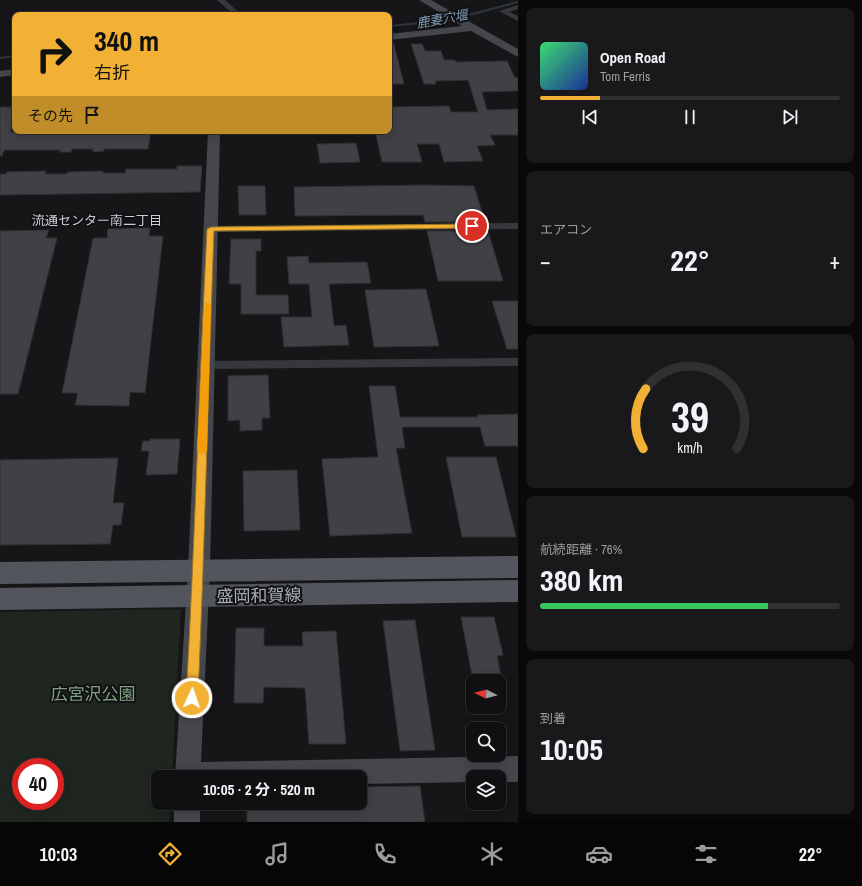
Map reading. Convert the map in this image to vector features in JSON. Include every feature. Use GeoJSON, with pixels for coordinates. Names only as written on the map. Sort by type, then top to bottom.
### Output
{"type":"FeatureCollection","features":[{"type":"Feature","properties":{"kind":"main road","name":"盛岡和賀線"},"geometry":{"type":"LineString","coordinates":[[0,573],[518,566]]}},
{"type":"Feature","properties":{"kind":"main road","name":"盛岡和賀線"},"geometry":{"type":"LineString","coordinates":[[0,599],[518,592]]}},
{"type":"Feature","properties":{"kind":"street"},"geometry":{"type":"LineString","coordinates":[[222,0],[235,12]]}},
{"type":"Feature","properties":{"kind":"street"},"geometry":{"type":"LineString","coordinates":[[424,0],[518,54]]}},
{"type":"Feature","properties":{"kind":"street"},"geometry":{"type":"LineString","coordinates":[[518,7],[503,11],[518,19]]}},
{"type":"Feature","properties":{"kind":"street"},"geometry":{"type":"LineString","coordinates":[[392,37],[472,28]]}},
{"type":"Feature","properties":{"kind":"street"},"geometry":{"type":"LineString","coordinates":[[0,74],[12,72]]}},
{"type":"Feature","properties":{"kind":"street"},"geometry":{"type":"LineString","coordinates":[[188,770],[198,596],[214,134]]}},
{"type":"Feature","properties":{"kind":"street"},"geometry":{"type":"LineString","coordinates":[[211,229],[518,226]]}},
{"type":"Feature","properties":{"kind":"street"},"geometry":{"type":"LineString","coordinates":[[205,365],[518,362]]}},
{"type":"Feature","properties":{"kind":"street"},"geometry":{"type":"LineString","coordinates":[[367,772],[518,768]]}},
{"type":"Feature","properties":{"kind":"street"},"geometry":{"type":"LineString","coordinates":[[187,810],[187,822]]}},
{"type":"Feature","properties":{"kind":"green space","name":"広宮沢公園"},"geometry":{"type":"Polygon","coordinates":[[[181,609],[172,770],[151,770],[151,810],[170,810],[169,822],[0,822],[0,612],[181,609]]]}},
{"type":"Feature","properties":{"kind":"building"},"geometry":{"type":"Polygon","coordinates":[[[392,41],[393,41],[404,84],[392,84],[392,41]]]}},
{"type":"Feature","properties":{"kind":"building"},"geometry":{"type":"Polygon","coordinates":[[[411,44],[422,44],[425,51],[441,51],[444,60],[455,60],[456,62],[507,61],[515,78],[518,77],[518,91],[482,92],[487,110],[518,109],[518,135],[490,135],[495,145],[477,146],[483,161],[444,162],[439,144],[417,144],[422,162],[382,162],[376,134],[392,134],[392,107],[449,106],[451,112],[478,112],[468,80],[435,81],[436,84],[424,84],[411,44]]]}},
{"type":"Feature","properties":{"kind":"building"},"geometry":{"type":"Polygon","coordinates":[[[0,107],[12,107],[12,126],[10,132],[12,132],[12,134],[150,134],[148,149],[104,149],[104,151],[93,152],[93,149],[72,149],[71,152],[59,152],[60,150],[4,150],[2,156],[0,156],[0,107]]]}},
{"type":"Feature","properties":{"kind":"building"},"geometry":{"type":"Polygon","coordinates":[[[356,143],[360,162],[320,163],[317,144],[356,143]]]}},
{"type":"Feature","properties":{"kind":"building"},"geometry":{"type":"Polygon","coordinates":[[[177,166],[202,166],[200,192],[0,195],[0,174],[6,174],[7,172],[45,171],[46,174],[67,174],[68,172],[103,171],[103,173],[125,173],[126,169],[177,169],[177,166]]]}},
{"type":"Feature","properties":{"kind":"building"},"geometry":{"type":"Polygon","coordinates":[[[425,185],[474,186],[485,222],[425,222],[423,215],[295,216],[294,187],[425,185]]]}},
{"type":"Feature","properties":{"kind":"building"},"geometry":{"type":"Polygon","coordinates":[[[238,186],[265,186],[266,215],[239,215],[238,186]]]}},
{"type":"Feature","properties":{"kind":"building"},"geometry":{"type":"Polygon","coordinates":[[[150,228],[149,236],[163,236],[145,393],[130,392],[129,406],[75,405],[78,393],[62,393],[93,238],[107,238],[108,229],[150,228]]]}},
{"type":"Feature","properties":{"kind":"building"},"geometry":{"type":"Polygon","coordinates":[[[49,230],[46,238],[57,238],[18,394],[0,394],[0,231],[49,230]]]}},
{"type":"Feature","properties":{"kind":"building"},"geometry":{"type":"Polygon","coordinates":[[[427,231],[488,231],[503,281],[438,281],[427,231]]]}},
{"type":"Feature","properties":{"kind":"building"},"geometry":{"type":"Polygon","coordinates":[[[231,239],[261,239],[261,251],[256,251],[256,295],[288,295],[289,314],[241,314],[241,284],[229,284],[231,239]]]}},
{"type":"Feature","properties":{"kind":"building"},"geometry":{"type":"Polygon","coordinates":[[[308,256],[309,263],[367,262],[371,283],[329,284],[334,326],[346,325],[349,345],[284,347],[281,317],[312,317],[309,284],[289,284],[287,257],[308,256]]]}},
{"type":"Feature","properties":{"kind":"building"},"geometry":{"type":"Polygon","coordinates":[[[426,289],[439,346],[374,347],[365,290],[426,289]]]}},
{"type":"Feature","properties":{"kind":"building"},"geometry":{"type":"Polygon","coordinates":[[[492,301],[518,301],[518,349],[507,349],[492,301]]]}},
{"type":"Feature","properties":{"kind":"building"},"geometry":{"type":"Polygon","coordinates":[[[268,375],[270,418],[262,418],[262,430],[240,431],[240,420],[228,421],[228,376],[268,375]]]}},
{"type":"Feature","properties":{"kind":"building"},"geometry":{"type":"Polygon","coordinates":[[[369,386],[395,386],[400,417],[478,417],[477,415],[518,414],[518,446],[485,446],[480,427],[402,427],[405,448],[396,448],[412,533],[330,536],[322,459],[378,457],[369,386]]]}},
{"type":"Feature","properties":{"kind":"building"},"geometry":{"type":"Polygon","coordinates":[[[150,439],[180,439],[177,474],[146,475],[149,451],[141,451],[143,441],[150,441],[150,439]]]}},
{"type":"Feature","properties":{"kind":"building"},"geometry":{"type":"Polygon","coordinates":[[[446,457],[496,457],[516,537],[462,537],[446,457]]]}},
{"type":"Feature","properties":{"kind":"building"},"geometry":{"type":"Polygon","coordinates":[[[118,458],[113,503],[124,503],[121,525],[113,525],[110,544],[0,545],[0,460],[118,458]]]}},
{"type":"Feature","properties":{"kind":"building"},"geometry":{"type":"Polygon","coordinates":[[[297,470],[300,530],[244,531],[243,471],[297,470]]]}},
{"type":"Feature","properties":{"kind":"building"},"geometry":{"type":"Polygon","coordinates":[[[461,617],[494,617],[503,655],[497,656],[501,674],[472,674],[461,617]]]}},
{"type":"Feature","properties":{"kind":"building"},"geometry":{"type":"Polygon","coordinates":[[[415,620],[435,750],[400,751],[383,621],[415,620]]]}},
{"type":"Feature","properties":{"kind":"building"},"geometry":{"type":"Polygon","coordinates":[[[236,628],[264,628],[264,646],[303,646],[302,632],[336,631],[346,744],[309,744],[305,688],[264,687],[263,703],[234,703],[236,628]]]}},
{"type":"Feature","properties":{"kind":"building"},"geometry":{"type":"Polygon","coordinates":[[[420,786],[425,822],[247,822],[247,810],[367,810],[367,787],[420,786]]]}},
{"type":"Feature","properties":{"kind":"waterway","name":"鹿妻穴堰"},"geometry":{"type":"LineString","coordinates":[[392,26],[450,20],[518,2]]}},
{"type":"Feature","properties":{"kind":"waterway","name":"鹿妻穴堰"},"geometry":{"type":"LineString","coordinates":[[0,58],[12,56]]}},
{"type":"Feature","properties":{"kind":"slow traffic"},"geometry":{"type":"LineString","coordinates":[[202,451],[207,305]]}},
{"type":"Feature","properties":{"kind":"district","name":"流通センター南二丁目"},"geometry":{"type":"Point","coordinates":[97,220]}},
{"type":"Feature","properties":{"kind":"route"},"geometry":{"type":"LineString","coordinates":[[192,698],[199,570],[205,365],[211,229],[472,226]]}}]}
